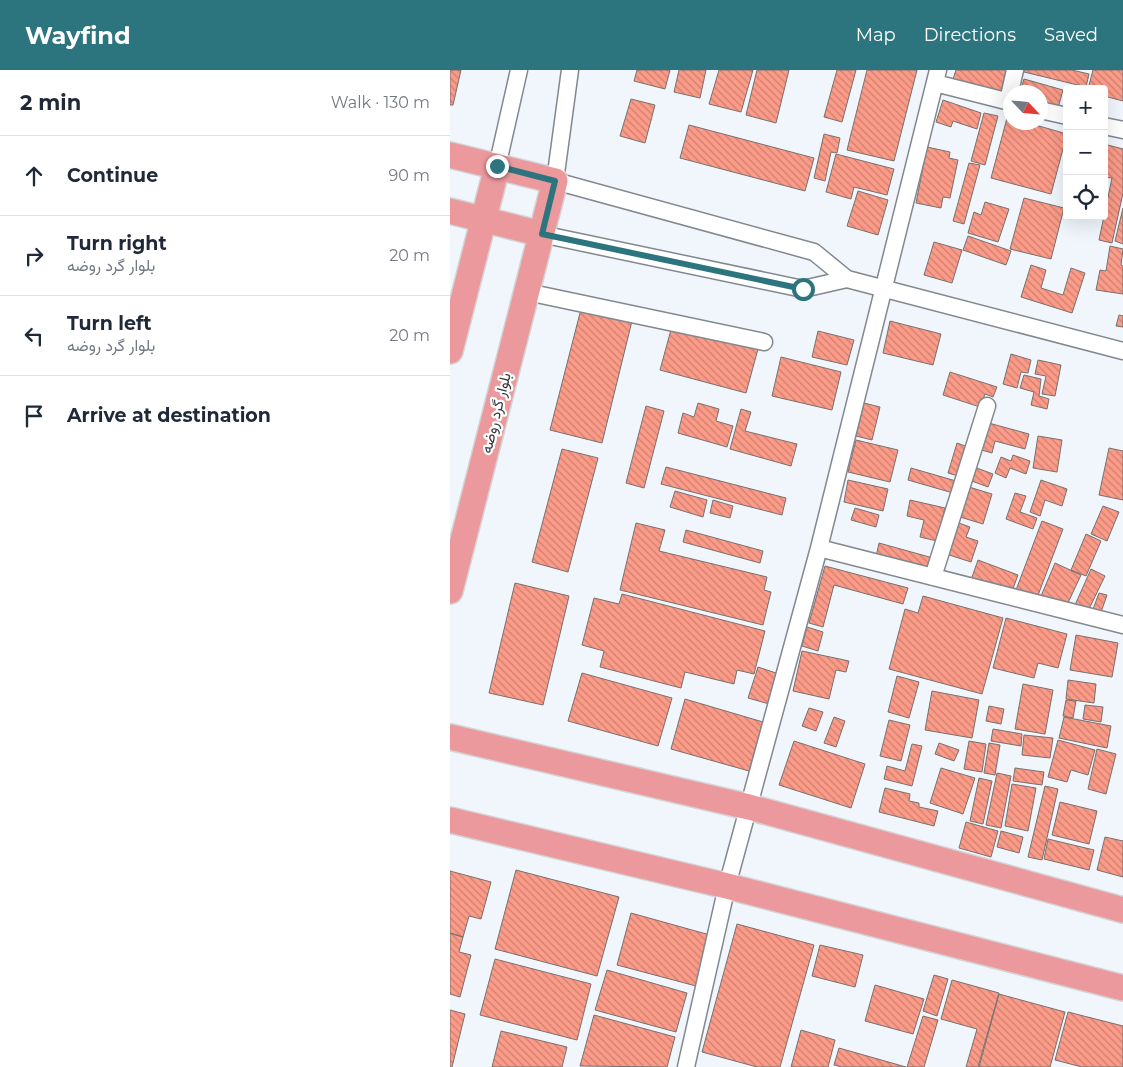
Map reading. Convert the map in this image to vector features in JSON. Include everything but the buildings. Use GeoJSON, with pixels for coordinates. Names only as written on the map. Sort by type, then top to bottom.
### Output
{"type":"FeatureCollection","features":[{"type":"Feature","properties":{"kind":"main road"},"geometry":{"type":"LineString","coordinates":[[450,154],[555,181]]}},
{"type":"Feature","properties":{"kind":"main road"},"geometry":{"type":"LineString","coordinates":[[450,351],[497,166]]}},
{"type":"Feature","properties":{"kind":"main road","name":"بلوار گرد روضه"},"geometry":{"type":"LineString","coordinates":[[450,591],[555,181]]}},
{"type":"Feature","properties":{"kind":"main road"},"geometry":{"type":"LineString","coordinates":[[450,211],[542,234]]}},
{"type":"Feature","properties":{"kind":"main road"},"geometry":{"type":"LineString","coordinates":[[450,737],[749,807],[1123,910]]}},
{"type":"Feature","properties":{"kind":"main road"},"geometry":{"type":"LineString","coordinates":[[450,820],[727,886],[1123,988]]}},
{"type":"Feature","properties":{"kind":"street"},"geometry":{"type":"LineString","coordinates":[[497,166],[519,70]]}},
{"type":"Feature","properties":{"kind":"street"},"geometry":{"type":"LineString","coordinates":[[570,70],[555,181],[814,252],[847,278],[1123,352]]}},
{"type":"Feature","properties":{"kind":"street"},"geometry":{"type":"LineString","coordinates":[[1013,85],[1016,70]]}},
{"type":"Feature","properties":{"kind":"street"},"geometry":{"type":"LineString","coordinates":[[686,1067],[727,886],[819,548],[936,76],[1003,100]]}},
{"type":"Feature","properties":{"kind":"street"},"geometry":{"type":"LineString","coordinates":[[1048,112],[1063,115]]}},
{"type":"Feature","properties":{"kind":"street"},"geometry":{"type":"LineString","coordinates":[[1108,127],[1123,130]]}},
{"type":"Feature","properties":{"kind":"street"},"geometry":{"type":"LineString","coordinates":[[542,234],[803,289],[847,278]]}},
{"type":"Feature","properties":{"kind":"street"},"geometry":{"type":"LineString","coordinates":[[527,292],[764,342]]}},
{"type":"Feature","properties":{"kind":"street"},"geometry":{"type":"LineString","coordinates":[[933,577],[987,406]]}},
{"type":"Feature","properties":{"kind":"street"},"geometry":{"type":"LineString","coordinates":[[819,548],[1123,625]]}},
{"type":"Feature","properties":{"kind":"route"},"geometry":{"type":"LineString","coordinates":[[497,166],[555,181],[542,234],[803,289]]}}]}
